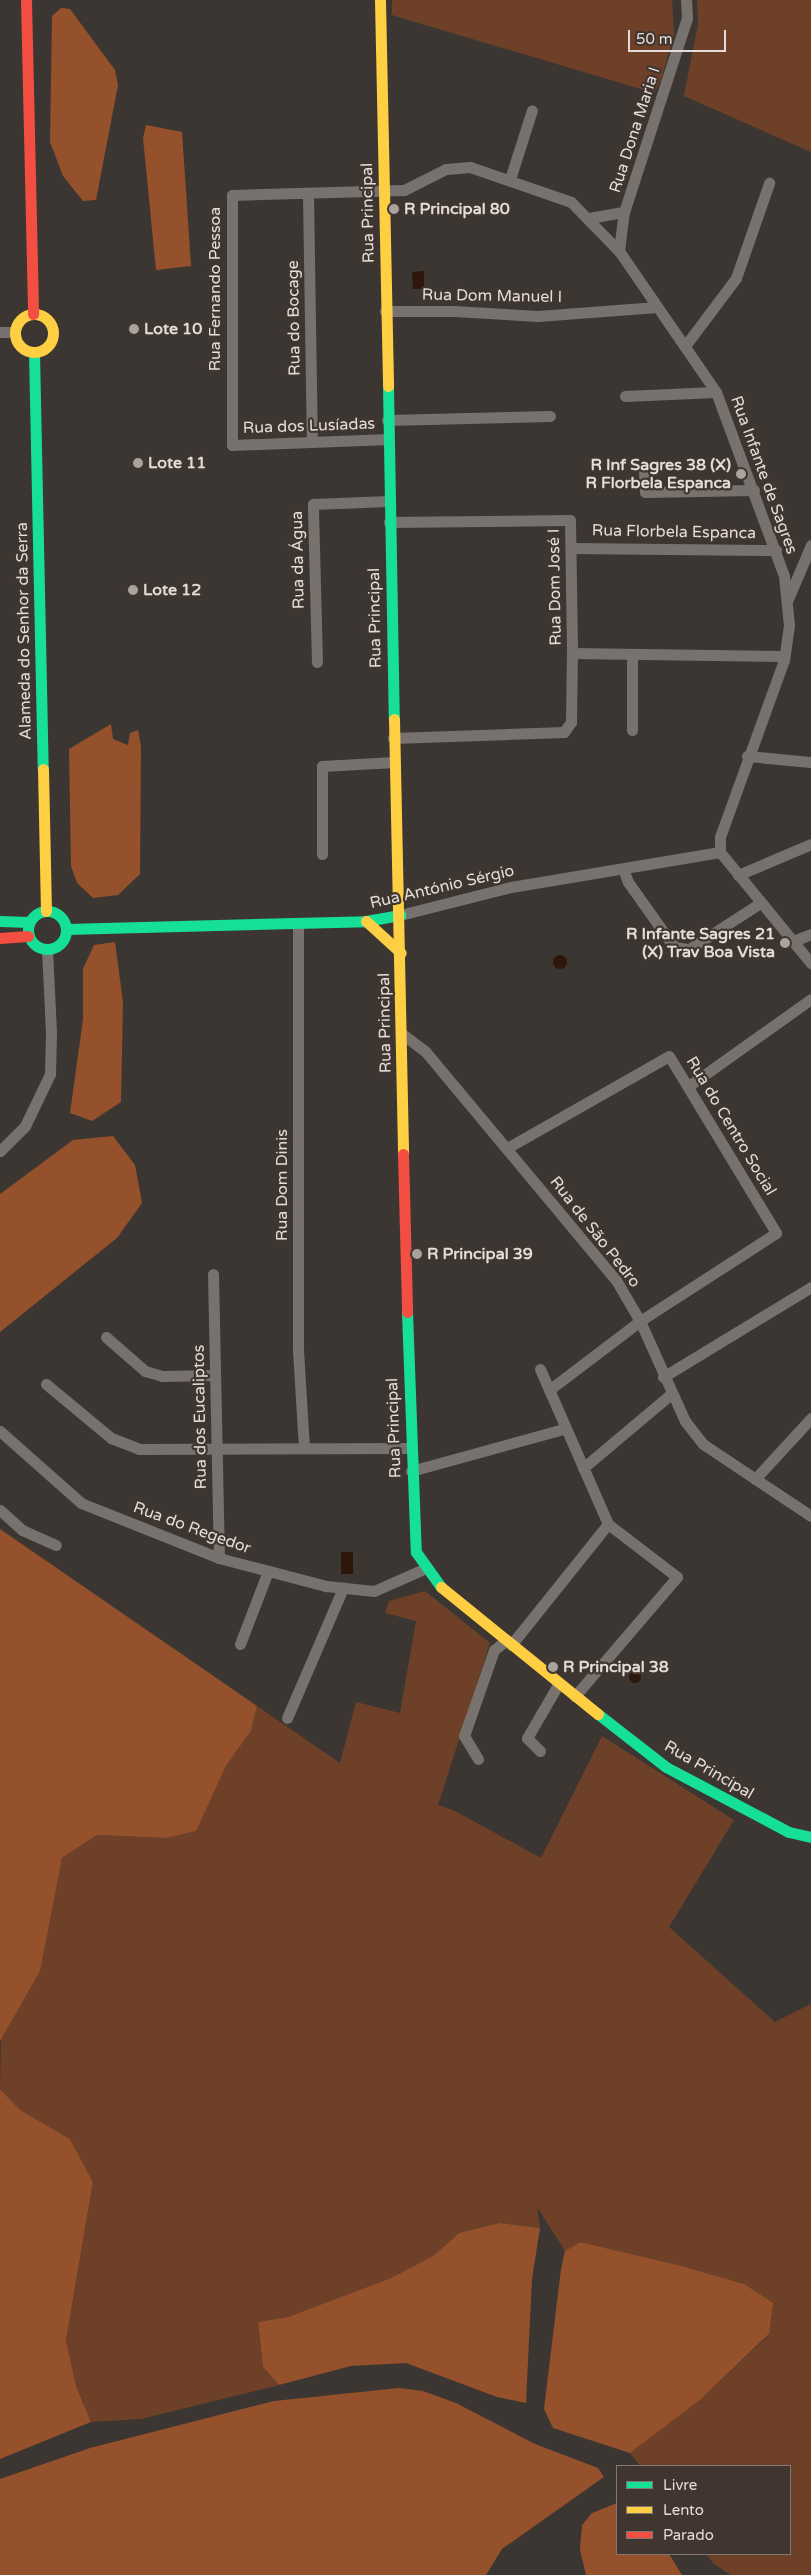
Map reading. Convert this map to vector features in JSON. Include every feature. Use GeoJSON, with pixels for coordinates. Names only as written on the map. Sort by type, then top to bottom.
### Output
{"type":"FeatureCollection","features":[{"type":"Feature","properties":{"kind":"street"},"geometry":{"type":"LineString","coordinates":[[26,0],[33,314]]}},
{"type":"Feature","properties":{"kind":"street","name":"Rua Principal"},"geometry":{"type":"LineString","coordinates":[[380,0],[393,738],[401,953],[410,1448],[416,1552],[434,1581],[574,1696],[666,1767],[789,1832],[811,1837]]}},
{"type":"Feature","properties":{"kind":"street","name":"Rua Dona Maria I"},"geometry":{"type":"LineString","coordinates":[[619,251],[624,212],[687,18],[686,0]]}},
{"type":"Feature","properties":{"kind":"street"},"geometry":{"type":"LineString","coordinates":[[510,180],[532,110]]}},
{"type":"Feature","properties":{"kind":"street","name":"Rua Infante de Sagres"},"geometry":{"type":"LineString","coordinates":[[383,191],[404,190],[446,169],[470,167],[571,202],[589,218],[619,251],[716,392],[776,550],[788,599],[784,656],[747,756],[720,837],[720,852]]}},
{"type":"Feature","properties":{"kind":"street"},"geometry":{"type":"LineString","coordinates":[[685,346],[736,278],[769,183]]}},
{"type":"Feature","properties":{"kind":"street","name":"Rua Fernando Pessoa"},"geometry":{"type":"LineString","coordinates":[[232,445],[232,195],[383,191]]}},
{"type":"Feature","properties":{"kind":"street","name":"Rua do Bocage"},"geometry":{"type":"LineString","coordinates":[[308,194],[312,442]]}},
{"type":"Feature","properties":{"kind":"street","name":"Rua Dona Maria I"},"geometry":{"type":"LineString","coordinates":[[589,218],[624,212]]}},
{"type":"Feature","properties":{"kind":"street","name":"Rua Dom Manuel I"},"geometry":{"type":"LineString","coordinates":[[386,311],[454,311],[538,316],[657,307]]}},
{"type":"Feature","properties":{"kind":"street"},"geometry":{"type":"LineString","coordinates":[[33,314],[47,319],[53,332],[48,346],[34,352],[20,346],[15,332],[21,320],[33,314]]}},
{"type":"Feature","properties":{"kind":"street"},"geometry":{"type":"LineString","coordinates":[[0,332],[15,332]]}},
{"type":"Feature","properties":{"kind":"street","name":"Alameda do Senhor da Serra"},"geometry":{"type":"LineString","coordinates":[[34,352],[46,911]]}},
{"type":"Feature","properties":{"kind":"street"},"geometry":{"type":"LineString","coordinates":[[625,396],[716,392]]}},
{"type":"Feature","properties":{"kind":"street"},"geometry":{"type":"LineString","coordinates":[[387,420],[550,416]]}},
{"type":"Feature","properties":{"kind":"street","name":"Rua dos Lusíadas"},"geometry":{"type":"LineString","coordinates":[[232,445],[388,439]]}},
{"type":"Feature","properties":{"kind":"street"},"geometry":{"type":"LineString","coordinates":[[644,473],[645,492],[754,490]]}},
{"type":"Feature","properties":{"kind":"street","name":"Rua da Água"},"geometry":{"type":"LineString","coordinates":[[317,662],[313,504],[389,502]]}},
{"type":"Feature","properties":{"kind":"street","name":"Rua Dom José I"},"geometry":{"type":"LineString","coordinates":[[389,522],[570,520],[572,653],[784,656]]}},
{"type":"Feature","properties":{"kind":"street"},"geometry":{"type":"LineString","coordinates":[[788,599],[811,547]]}},
{"type":"Feature","properties":{"kind":"street","name":"Rua Florbela Espanca"},"geometry":{"type":"LineString","coordinates":[[571,548],[776,550]]}},
{"type":"Feature","properties":{"kind":"street"},"geometry":{"type":"LineString","coordinates":[[393,738],[564,732],[571,722],[572,653]]}},
{"type":"Feature","properties":{"kind":"street"},"geometry":{"type":"LineString","coordinates":[[632,654],[632,730]]}},
{"type":"Feature","properties":{"kind":"street"},"geometry":{"type":"LineString","coordinates":[[747,756],[811,762]]}},
{"type":"Feature","properties":{"kind":"street"},"geometry":{"type":"LineString","coordinates":[[322,854],[322,766],[394,762]]}},
{"type":"Feature","properties":{"kind":"street"},"geometry":{"type":"LineString","coordinates":[[738,875],[811,844]]}},
{"type":"Feature","properties":{"kind":"street"},"geometry":{"type":"LineString","coordinates":[[720,852],[811,963]]}},
{"type":"Feature","properties":{"kind":"street","name":"Rua António Sérgio"},"geometry":{"type":"LineString","coordinates":[[66,929],[366,921],[400,915],[511,887],[720,852]]}},
{"type":"Feature","properties":{"kind":"street"},"geometry":{"type":"LineString","coordinates":[[623,869],[674,947],[689,949],[760,903]]}},
{"type":"Feature","properties":{"kind":"street"},"geometry":{"type":"LineString","coordinates":[[0,921],[29,922],[46,911],[60,916],[66,929],[61,944],[47,950],[39,948],[28,936],[29,922]]}},
{"type":"Feature","properties":{"kind":"street"},"geometry":{"type":"LineString","coordinates":[[366,921],[401,953]]}},
{"type":"Feature","properties":{"kind":"street","name":"Rua Dom Dinis"},"geometry":{"type":"LineString","coordinates":[[298,923],[298,1350],[304,1447]]}},
{"type":"Feature","properties":{"kind":"street"},"geometry":{"type":"LineString","coordinates":[[793,941],[811,934]]}},
{"type":"Feature","properties":{"kind":"street"},"geometry":{"type":"LineString","coordinates":[[0,938],[28,936]]}},
{"type":"Feature","properties":{"kind":"street"},"geometry":{"type":"LineString","coordinates":[[0,1151],[25,1126],[50,1074],[52,1032],[47,950]]}},
{"type":"Feature","properties":{"kind":"street"},"geometry":{"type":"LineString","coordinates":[[690,1085],[811,999]]}},
{"type":"Feature","properties":{"kind":"street","name":"Rua de São Pedro"},"geometry":{"type":"LineString","coordinates":[[401,1033],[425,1051],[616,1280],[640,1321],[671,1394],[685,1420],[702,1444],[811,1516]]}},
{"type":"Feature","properties":{"kind":"street","name":"Rua do Centro Social"},"geometry":{"type":"LineString","coordinates":[[507,1148],[669,1056],[690,1085],[776,1233],[640,1321]]}},
{"type":"Feature","properties":{"kind":"street","name":"Rua dos Eucaliptos"},"geometry":{"type":"LineString","coordinates":[[212,1274],[220,1558]]}},
{"type":"Feature","properties":{"kind":"street"},"geometry":{"type":"LineString","coordinates":[[663,1377],[811,1287]]}},
{"type":"Feature","properties":{"kind":"street"},"geometry":{"type":"LineString","coordinates":[[549,1390],[640,1321]]}},
{"type":"Feature","properties":{"kind":"street"},"geometry":{"type":"LineString","coordinates":[[106,1337],[145,1371],[162,1376],[215,1375]]}},
{"type":"Feature","properties":{"kind":"street"},"geometry":{"type":"LineString","coordinates":[[540,1369],[564,1429],[608,1524],[677,1578],[574,1696]]}},
{"type":"Feature","properties":{"kind":"street"},"geometry":{"type":"LineString","coordinates":[[46,1384],[111,1438],[139,1449],[410,1448]]}},
{"type":"Feature","properties":{"kind":"street"},"geometry":{"type":"LineString","coordinates":[[583,1468],[671,1394]]}},
{"type":"Feature","properties":{"kind":"street"},"geometry":{"type":"LineString","coordinates":[[755,1479],[811,1418]]}},
{"type":"Feature","properties":{"kind":"street"},"geometry":{"type":"LineString","coordinates":[[411,1471],[564,1429]]}},
{"type":"Feature","properties":{"kind":"street","name":"Rua do Regedor"},"geometry":{"type":"LineString","coordinates":[[0,1431],[81,1503],[220,1558],[343,1588],[374,1591],[426,1568]]}},
{"type":"Feature","properties":{"kind":"street"},"geometry":{"type":"LineString","coordinates":[[0,1510],[22,1530],[56,1545]]}},
{"type":"Feature","properties":{"kind":"street"},"geometry":{"type":"LineString","coordinates":[[478,1759],[464,1736],[494,1650],[508,1643],[608,1524]]}},
{"type":"Feature","properties":{"kind":"street"},"geometry":{"type":"LineString","coordinates":[[240,1644],[268,1571]]}},
{"type":"Feature","properties":{"kind":"street"},"geometry":{"type":"LineString","coordinates":[[288,1718],[343,1588]]}},
{"type":"Feature","properties":{"kind":"street"},"geometry":{"type":"LineString","coordinates":[[540,1751],[527,1738],[559,1683]]}},
{"type":"Feature","properties":{"kind":"shaded area"},"geometry":{"type":"Polygon","coordinates":[[[392,0],[672,0],[674,35],[661,80],[654,93],[392,15],[392,0]]]}},
{"type":"Feature","properties":{"kind":"shaded area"},"geometry":{"type":"Polygon","coordinates":[[[697,0],[811,0],[811,152],[684,96],[698,24],[697,0]]]}},
{"type":"Feature","properties":{"kind":"shaded area"},"geometry":{"type":"Polygon","coordinates":[[[61,8],[70,9],[115,70],[118,85],[96,200],[83,201],[63,176],[50,142],[52,16],[61,8]]]}},
{"type":"Feature","properties":{"kind":"shaded area"},"geometry":{"type":"Polygon","coordinates":[[[146,125],[182,132],[191,266],[156,270],[143,138],[146,125]]]}},
{"type":"Feature","properties":{"kind":"shaded area"},"geometry":{"type":"Polygon","coordinates":[[[424,271],[424,289],[413,289],[412,272],[424,271]]]}},
{"type":"Feature","properties":{"kind":"shaded area"},"geometry":{"type":"Polygon","coordinates":[[[111,724],[113,739],[128,745],[130,733],[138,730],[141,747],[140,874],[118,895],[93,898],[77,883],[71,866],[69,749],[111,724]]]}},
{"type":"Feature","properties":{"kind":"shaded area"},"geometry":{"type":"Polygon","coordinates":[[[115,942],[123,1002],[121,1102],[92,1121],[70,1113],[83,1019],[83,969],[94,945],[115,942]]]}},
{"type":"Feature","properties":{"kind":"shaded area"},"geometry":{"type":"Polygon","coordinates":[[[560,955],[565,957],[567,962],[565,967],[560,969],[555,967],[553,962],[555,957],[560,955]]]}},
{"type":"Feature","properties":{"kind":"shaded area"},"geometry":{"type":"Polygon","coordinates":[[[113,1136],[135,1165],[142,1203],[117,1238],[0,1332],[0,1194],[73,1140],[113,1136]]]}},
{"type":"Feature","properties":{"kind":"shaded area"},"geometry":{"type":"Polygon","coordinates":[[[0,1529],[257,1706],[251,1731],[226,1766],[196,1831],[166,1838],[97,1835],[62,1858],[40,1971],[0,2041],[0,1529]]]}},
{"type":"Feature","properties":{"kind":"shaded area"},"geometry":{"type":"Polygon","coordinates":[[[341,1552],[353,1552],[353,1574],[341,1574],[341,1552]]]}},
{"type":"Feature","properties":{"kind":"shaded area"},"geometry":{"type":"Polygon","coordinates":[[[425,1591],[490,1643],[438,1805],[453,1810],[541,1858],[602,1736],[734,1820],[669,1927],[775,2022],[811,2004],[811,2575],[731,2575],[714,2564],[707,2555],[791,2555],[791,2465],[639,2465],[630,2453],[700,2400],[769,2335],[744,2284],[682,2266],[580,2242],[565,2251],[537,2207],[540,2228],[499,2223],[459,2233],[433,2256],[391,2278],[288,2317],[258,2322],[263,2367],[279,2385],[141,2419],[91,2422],[76,2386],[66,2340],[93,2182],[70,2139],[20,2110],[0,2089],[1,2038],[51,1911],[62,1858],[97,1835],[166,1838],[195,1831],[226,1766],[251,1731],[257,1706],[340,1763],[356,1702],[400,1713],[416,1621],[385,1613],[389,1601],[425,1591]]]}},
{"type":"Feature","properties":{"kind":"shaded area"},"geometry":{"type":"Polygon","coordinates":[[[635,1671],[641,1677],[635,1683],[629,1677],[635,1671]]]}},
{"type":"Feature","properties":{"kind":"shaded area"},"geometry":{"type":"Polygon","coordinates":[[[0,2089],[20,2110],[70,2139],[93,2182],[66,2340],[76,2386],[91,2422],[0,2459],[0,2089]]]}},
{"type":"Feature","properties":{"kind":"shaded area"},"geometry":{"type":"Polygon","coordinates":[[[499,2223],[540,2228],[532,2279],[526,2403],[497,2397],[406,2363],[351,2366],[279,2385],[263,2367],[258,2322],[288,2317],[391,2278],[433,2256],[459,2233],[499,2223]]]}},
{"type":"Feature","properties":{"kind":"shaded area"},"geometry":{"type":"Polygon","coordinates":[[[580,2242],[682,2266],[744,2284],[773,2303],[769,2334],[700,2400],[630,2453],[553,2428],[544,2409],[561,2269],[565,2251],[580,2242]]]}},
{"type":"Feature","properties":{"kind":"shaded area"},"geometry":{"type":"Polygon","coordinates":[[[399,2388],[423,2391],[456,2403],[535,2444],[598,2468],[604,2477],[502,2549],[486,2575],[0,2575],[0,2479],[90,2448],[274,2401],[399,2388]]]}},
{"type":"Feature","properties":{"kind":"shaded area"},"geometry":{"type":"Polygon","coordinates":[[[616,2503],[616,2555],[670,2555],[682,2575],[586,2575],[580,2550],[582,2525],[592,2513],[616,2503]]]}},
{"type":"Feature","properties":{"kind":"traffic: fast"},"geometry":{"type":"LineString","coordinates":[[34,352],[43,769]]}},
{"type":"Feature","properties":{"kind":"traffic: fast"},"geometry":{"type":"LineString","coordinates":[[388,386],[394,719]]}},
{"type":"Feature","properties":{"kind":"traffic: fast"},"geometry":{"type":"LineString","coordinates":[[47,911],[61,916],[66,930],[61,944],[47,949],[33,944],[28,930],[33,916],[47,911]]}},
{"type":"Feature","properties":{"kind":"traffic: fast"},"geometry":{"type":"LineString","coordinates":[[66,929],[366,921],[400,915]]}},
{"type":"Feature","properties":{"kind":"traffic: fast"},"geometry":{"type":"LineString","coordinates":[[0,921],[29,922]]}},
{"type":"Feature","properties":{"kind":"traffic: fast"},"geometry":{"type":"LineString","coordinates":[[407,1312],[416,1552],[441,1587]]}},
{"type":"Feature","properties":{"kind":"traffic: fast"},"geometry":{"type":"LineString","coordinates":[[598,1714],[666,1767],[789,1832],[811,1837]]}},
{"type":"Feature","properties":{"kind":"traffic: slow"},"geometry":{"type":"LineString","coordinates":[[380,0],[388,386]]}},
{"type":"Feature","properties":{"kind":"traffic: slow"},"geometry":{"type":"LineString","coordinates":[[34,314],[47,320],[53,333],[47,346],[34,352],[21,346],[15,333],[21,320],[34,314]]}},
{"type":"Feature","properties":{"kind":"traffic: slow"},"geometry":{"type":"LineString","coordinates":[[394,719],[403,1154]]}},
{"type":"Feature","properties":{"kind":"traffic: slow"},"geometry":{"type":"LineString","coordinates":[[43,769],[46,911]]}},
{"type":"Feature","properties":{"kind":"traffic: slow"},"geometry":{"type":"LineString","coordinates":[[366,921],[401,953]]}},
{"type":"Feature","properties":{"kind":"traffic: slow"},"geometry":{"type":"LineString","coordinates":[[441,1587],[598,1714]]}},
{"type":"Feature","properties":{"kind":"traffic: jam"},"geometry":{"type":"LineString","coordinates":[[26,0],[33,314]]}},
{"type":"Feature","properties":{"kind":"traffic: jam"},"geometry":{"type":"LineString","coordinates":[[0,938],[28,936]]}},
{"type":"Feature","properties":{"kind":"traffic: jam"},"geometry":{"type":"LineString","coordinates":[[403,1154],[407,1312]]}},
{"type":"Feature","properties":{"kind":"place","name":"R Principal 80"},"geometry":{"type":"Point","coordinates":[394,209]}},
{"type":"Feature","properties":{"kind":"place","name":"Lote 10"},"geometry":{"type":"Point","coordinates":[134,329]}},
{"type":"Feature","properties":{"kind":"place","name":"Lote 11"},"geometry":{"type":"Point","coordinates":[138,463]}},
{"type":"Feature","properties":{"kind":"place","name":"R Inf Sagres 38 (X) R Florbela Espanca"},"geometry":{"type":"Point","coordinates":[741,474]}},
{"type":"Feature","properties":{"kind":"place","name":"Lote 12"},"geometry":{"type":"Point","coordinates":[133,590]}},
{"type":"Feature","properties":{"kind":"place","name":"R Infante Sagres 21 (X) Trav Boa Vista"},"geometry":{"type":"Point","coordinates":[785,943]}},
{"type":"Feature","properties":{"kind":"place","name":"R Principal 39"},"geometry":{"type":"Point","coordinates":[417,1254]}},
{"type":"Feature","properties":{"kind":"place","name":"R Principal 38"},"geometry":{"type":"Point","coordinates":[553,1667]}}]}
